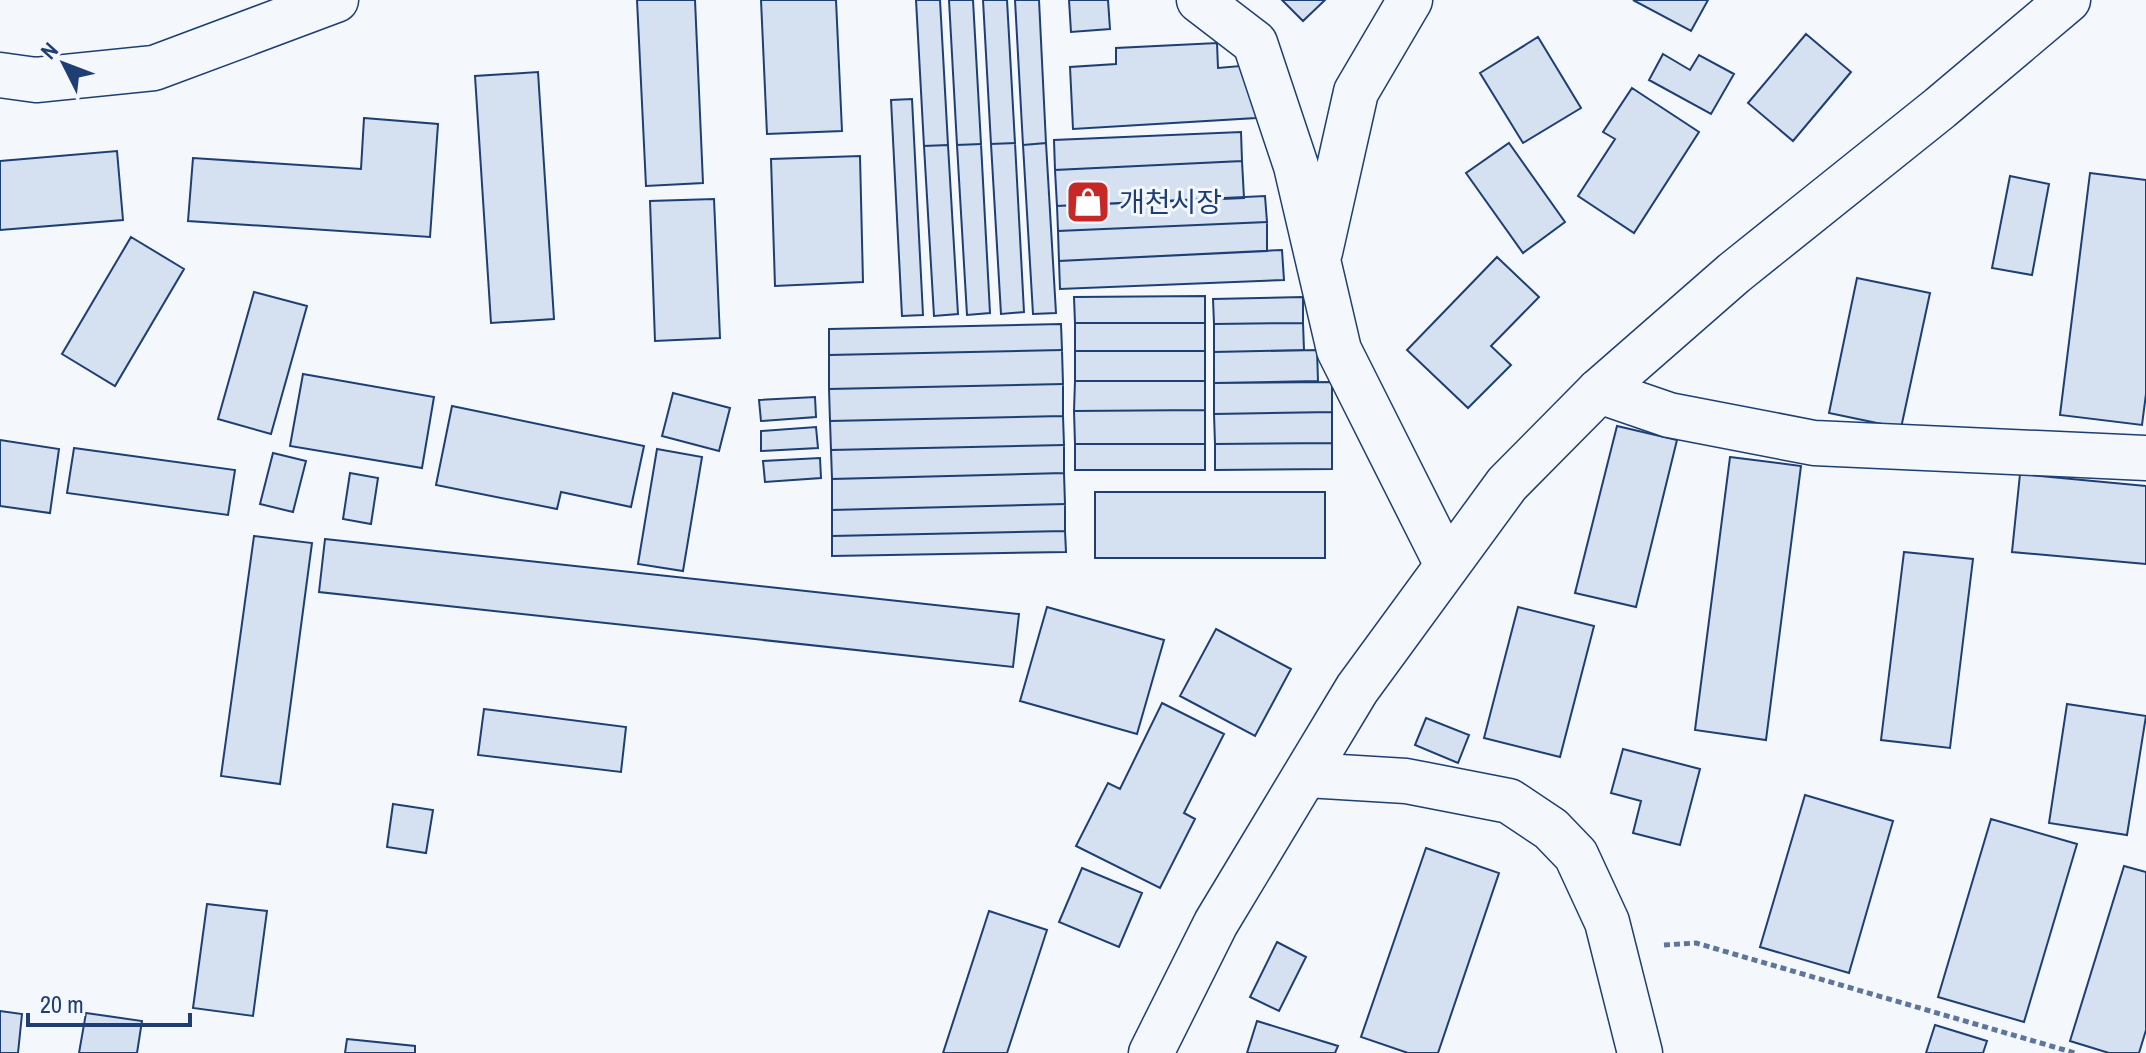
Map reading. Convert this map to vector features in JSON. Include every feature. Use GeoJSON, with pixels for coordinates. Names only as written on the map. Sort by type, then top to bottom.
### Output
{"type":"FeatureCollection","features":[{"type":"Feature","properties":{"kind":"street"},"geometry":{"type":"LineString","coordinates":[[0,75],[36,80],[154,68],[336,0]]}},
{"type":"Feature","properties":{"kind":"street"},"geometry":{"type":"LineString","coordinates":[[1199,0],[1255,43],[1296,166],[1339,350],[1447,565]]}},
{"type":"Feature","properties":{"kind":"street"},"geometry":{"type":"LineString","coordinates":[[1318,262],[1356,92],[1410,0]]}},
{"type":"Feature","properties":{"kind":"street"},"geometry":{"type":"LineString","coordinates":[[1151,1053],[1216,923],[1357,689],[1507,484],[1599,391],[1734,273],[1940,108],[2068,0]]}},
{"type":"Feature","properties":{"kind":"street"},"geometry":{"type":"LineString","coordinates":[[1599,391],[1669,415],[1814,443],[2146,458]]}},
{"type":"Feature","properties":{"kind":"street"},"geometry":{"type":"LineString","coordinates":[[1307,775],[1406,781],[1509,801],[1551,829],[1576,855],[1607,922],[1640,1053]]}},
{"type":"Feature","properties":{"kind":"path"},"geometry":{"type":"LineString","coordinates":[[1613,948],[1696,943],[2075,1053]]}},
{"type":"Feature","properties":{"kind":"building"},"geometry":{"type":"Polygon","coordinates":[[[637,0],[695,0],[703,183],[646,186],[637,0]]]}},
{"type":"Feature","properties":{"kind":"building"},"geometry":{"type":"Polygon","coordinates":[[[761,0],[836,0],[842,131],[767,134],[761,0]]]}},
{"type":"Feature","properties":{"kind":"building"},"geometry":{"type":"Polygon","coordinates":[[[916,0],[940,0],[948,145],[924,146],[916,0]]]}},
{"type":"Feature","properties":{"kind":"building"},"geometry":{"type":"Polygon","coordinates":[[[949,0],[973,0],[981,144],[957,145],[949,0]]]}},
{"type":"Feature","properties":{"kind":"building"},"geometry":{"type":"Polygon","coordinates":[[[983,0],[1007,0],[1015,143],[991,144],[983,0]]]}},
{"type":"Feature","properties":{"kind":"building"},"geometry":{"type":"Polygon","coordinates":[[[1015,0],[1039,0],[1046,143],[1023,145],[1015,0]]]}},
{"type":"Feature","properties":{"kind":"building"},"geometry":{"type":"Polygon","coordinates":[[[1069,0],[1108,0],[1110,29],[1071,32],[1069,0]]]}},
{"type":"Feature","properties":{"kind":"building"},"geometry":{"type":"Polygon","coordinates":[[[1282,0],[1325,0],[1303,21],[1282,0]]]}},
{"type":"Feature","properties":{"kind":"building"},"geometry":{"type":"Polygon","coordinates":[[[1633,0],[1708,0],[1691,31],[1633,0]]]}},
{"type":"Feature","properties":{"kind":"building"},"geometry":{"type":"Polygon","coordinates":[[[1806,34],[1851,72],[1793,141],[1748,103],[1806,34]]]}},
{"type":"Feature","properties":{"kind":"building"},"geometry":{"type":"Polygon","coordinates":[[[1538,37],[1581,108],[1523,143],[1480,73],[1538,37]]]}},
{"type":"Feature","properties":{"kind":"building"},"geometry":{"type":"Polygon","coordinates":[[[1217,43],[1218,68],[1252,65],[1256,118],[1073,129],[1070,67],[1116,64],[1116,48],[1217,43]]]}},
{"type":"Feature","properties":{"kind":"building"},"geometry":{"type":"Polygon","coordinates":[[[1663,54],[1690,70],[1699,55],[1734,74],[1711,114],[1649,80],[1663,54]]]}},
{"type":"Feature","properties":{"kind":"building"},"geometry":{"type":"Polygon","coordinates":[[[538,72],[554,319],[491,323],[475,76],[538,72]]]}},
{"type":"Feature","properties":{"kind":"building"},"geometry":{"type":"Polygon","coordinates":[[[1632,88],[1699,132],[1634,233],[1578,196],[1615,139],[1603,132],[1632,88]]]}},
{"type":"Feature","properties":{"kind":"building"},"geometry":{"type":"Polygon","coordinates":[[[912,99],[923,315],[902,316],[891,100],[912,99]]]}},
{"type":"Feature","properties":{"kind":"building"},"geometry":{"type":"Polygon","coordinates":[[[364,118],[438,124],[430,237],[188,221],[193,158],[361,169],[364,118]]]}},
{"type":"Feature","properties":{"kind":"building"},"geometry":{"type":"Polygon","coordinates":[[[1241,132],[1242,161],[1055,170],[1054,140],[1241,132]]]}},
{"type":"Feature","properties":{"kind":"building"},"geometry":{"type":"Polygon","coordinates":[[[1015,143],[1024,312],[1001,314],[991,144],[1015,143]]]}},
{"type":"Feature","properties":{"kind":"building"},"geometry":{"type":"Polygon","coordinates":[[[1046,143],[1056,313],[1033,314],[1023,145],[1046,143]]]}},
{"type":"Feature","properties":{"kind":"building"},"geometry":{"type":"Polygon","coordinates":[[[1509,143],[1565,222],[1523,253],[1466,173],[1509,143]]]}},
{"type":"Feature","properties":{"kind":"building"},"geometry":{"type":"Polygon","coordinates":[[[981,144],[990,313],[967,315],[957,145],[981,144]]]}},
{"type":"Feature","properties":{"kind":"building"},"geometry":{"type":"Polygon","coordinates":[[[948,145],[958,314],[934,316],[924,146],[948,145]]]}},
{"type":"Feature","properties":{"kind":"building"},"geometry":{"type":"Polygon","coordinates":[[[117,151],[123,220],[0,230],[0,161],[117,151]]]}},
{"type":"Feature","properties":{"kind":"building"},"geometry":{"type":"Polygon","coordinates":[[[860,156],[863,282],[775,286],[771,159],[860,156]]]}},
{"type":"Feature","properties":{"kind":"building"},"geometry":{"type":"Polygon","coordinates":[[[1242,161],[1244,198],[1057,206],[1055,170],[1242,161]]]}},
{"type":"Feature","properties":{"kind":"building"},"geometry":{"type":"Polygon","coordinates":[[[2090,173],[2146,180],[2146,394],[2142,425],[2060,415],[2090,173]]]}},
{"type":"Feature","properties":{"kind":"building"},"geometry":{"type":"Polygon","coordinates":[[[2010,176],[2049,184],[2032,275],[1992,268],[2010,176]]]}},
{"type":"Feature","properties":{"kind":"building"},"geometry":{"type":"Polygon","coordinates":[[[1265,196],[1267,222],[1058,231],[1057,206],[1265,196]]]}},
{"type":"Feature","properties":{"kind":"building"},"geometry":{"type":"Polygon","coordinates":[[[714,199],[720,338],[655,341],[650,201],[714,199]]]}},
{"type":"Feature","properties":{"kind":"building"},"geometry":{"type":"Polygon","coordinates":[[[1267,222],[1267,251],[1059,261],[1058,231],[1267,222]]]}},
{"type":"Feature","properties":{"kind":"building"},"geometry":{"type":"Polygon","coordinates":[[[131,237],[184,269],[115,386],[62,354],[131,237]]]}},
{"type":"Feature","properties":{"kind":"building"},"geometry":{"type":"Polygon","coordinates":[[[1282,250],[1284,280],[1060,289],[1059,261],[1282,250]]]}},
{"type":"Feature","properties":{"kind":"building"},"geometry":{"type":"Polygon","coordinates":[[[1497,257],[1539,297],[1491,346],[1511,365],[1468,408],[1407,350],[1497,257]]]}},
{"type":"Feature","properties":{"kind":"building"},"geometry":{"type":"Polygon","coordinates":[[[1857,278],[1930,293],[1901,428],[1829,413],[1857,278]]]}},
{"type":"Feature","properties":{"kind":"building"},"geometry":{"type":"Polygon","coordinates":[[[254,292],[307,306],[271,434],[218,419],[254,292]]]}},
{"type":"Feature","properties":{"kind":"building"},"geometry":{"type":"Polygon","coordinates":[[[1205,296],[1205,323],[1075,323],[1074,297],[1205,296]]]}},
{"type":"Feature","properties":{"kind":"building"},"geometry":{"type":"Polygon","coordinates":[[[1303,297],[1303,323],[1214,324],[1213,299],[1303,297]]]}},
{"type":"Feature","properties":{"kind":"building"},"geometry":{"type":"Polygon","coordinates":[[[1075,323],[1205,323],[1205,351],[1075,351],[1075,323]]]}},
{"type":"Feature","properties":{"kind":"building"},"geometry":{"type":"Polygon","coordinates":[[[1303,323],[1304,350],[1214,352],[1214,324],[1303,323]]]}},
{"type":"Feature","properties":{"kind":"building"},"geometry":{"type":"Polygon","coordinates":[[[1061,324],[1062,350],[829,355],[829,329],[1061,324]]]}},
{"type":"Feature","properties":{"kind":"building"},"geometry":{"type":"Polygon","coordinates":[[[1062,350],[1063,384],[829,389],[829,355],[1062,350]]]}},
{"type":"Feature","properties":{"kind":"building"},"geometry":{"type":"Polygon","coordinates":[[[1317,350],[1318,381],[1214,383],[1214,352],[1317,350]]]}},
{"type":"Feature","properties":{"kind":"building"},"geometry":{"type":"Polygon","coordinates":[[[1075,351],[1205,351],[1205,381],[1075,381],[1075,351]]]}},
{"type":"Feature","properties":{"kind":"building"},"geometry":{"type":"Polygon","coordinates":[[[303,374],[434,397],[422,468],[290,446],[303,374]]]}},
{"type":"Feature","properties":{"kind":"building"},"geometry":{"type":"Polygon","coordinates":[[[1075,381],[1205,381],[1205,410],[1074,411],[1075,381]]]}},
{"type":"Feature","properties":{"kind":"building"},"geometry":{"type":"Polygon","coordinates":[[[1332,382],[1332,412],[1214,414],[1214,383],[1332,382]]]}},
{"type":"Feature","properties":{"kind":"building"},"geometry":{"type":"Polygon","coordinates":[[[1063,384],[1063,416],[830,421],[829,389],[1063,384]]]}},
{"type":"Feature","properties":{"kind":"building"},"geometry":{"type":"Polygon","coordinates":[[[673,393],[730,408],[719,451],[662,436],[673,393]]]}},
{"type":"Feature","properties":{"kind":"building"},"geometry":{"type":"Polygon","coordinates":[[[815,397],[816,417],[761,421],[759,400],[815,397]]]}},
{"type":"Feature","properties":{"kind":"building"},"geometry":{"type":"Polygon","coordinates":[[[452,406],[644,446],[631,507],[561,492],[557,509],[436,485],[452,406]]]}},
{"type":"Feature","properties":{"kind":"building"},"geometry":{"type":"Polygon","coordinates":[[[1205,410],[1205,444],[1075,444],[1074,411],[1205,410]]]}},
{"type":"Feature","properties":{"kind":"building"},"geometry":{"type":"Polygon","coordinates":[[[1332,412],[1332,443],[1215,444],[1214,414],[1332,412]]]}},
{"type":"Feature","properties":{"kind":"building"},"geometry":{"type":"Polygon","coordinates":[[[1063,416],[1064,445],[831,450],[830,421],[1063,416]]]}},
{"type":"Feature","properties":{"kind":"building"},"geometry":{"type":"Polygon","coordinates":[[[1617,426],[1677,440],[1636,607],[1575,593],[1617,426]]]}},
{"type":"Feature","properties":{"kind":"building"},"geometry":{"type":"Polygon","coordinates":[[[816,427],[818,448],[761,451],[761,431],[816,427]]]}},
{"type":"Feature","properties":{"kind":"building"},"geometry":{"type":"Polygon","coordinates":[[[0,440],[59,449],[50,513],[0,506],[0,440]]]}},
{"type":"Feature","properties":{"kind":"building"},"geometry":{"type":"Polygon","coordinates":[[[1332,443],[1332,469],[1215,470],[1215,444],[1332,443]]]}},
{"type":"Feature","properties":{"kind":"building"},"geometry":{"type":"Polygon","coordinates":[[[1075,444],[1205,444],[1205,470],[1075,470],[1075,444]]]}},
{"type":"Feature","properties":{"kind":"building"},"geometry":{"type":"Polygon","coordinates":[[[1064,445],[1064,473],[832,479],[831,450],[1064,445]]]}},
{"type":"Feature","properties":{"kind":"building"},"geometry":{"type":"Polygon","coordinates":[[[74,448],[235,470],[228,515],[67,493],[74,448]]]}},
{"type":"Feature","properties":{"kind":"building"},"geometry":{"type":"Polygon","coordinates":[[[657,449],[702,457],[683,571],[638,564],[657,449]]]}},
{"type":"Feature","properties":{"kind":"building"},"geometry":{"type":"Polygon","coordinates":[[[273,453],[306,461],[293,512],[260,504],[273,453]]]}},
{"type":"Feature","properties":{"kind":"building"},"geometry":{"type":"Polygon","coordinates":[[[1730,457],[1801,466],[1766,740],[1695,730],[1730,457]]]}},
{"type":"Feature","properties":{"kind":"building"},"geometry":{"type":"Polygon","coordinates":[[[820,458],[821,478],[765,482],[763,461],[820,458]]]}},
{"type":"Feature","properties":{"kind":"building"},"geometry":{"type":"Polygon","coordinates":[[[350,473],[378,478],[371,524],[343,519],[350,473]]]}},
{"type":"Feature","properties":{"kind":"building"},"geometry":{"type":"Polygon","coordinates":[[[1064,473],[1065,504],[832,510],[832,479],[1064,473]]]}},
{"type":"Feature","properties":{"kind":"building"},"geometry":{"type":"Polygon","coordinates":[[[2020,474],[2146,486],[2146,564],[2012,552],[2020,474]]]}},
{"type":"Feature","properties":{"kind":"building"},"geometry":{"type":"Polygon","coordinates":[[[1095,492],[1325,492],[1325,558],[1095,558],[1095,492]]]}},
{"type":"Feature","properties":{"kind":"building"},"geometry":{"type":"Polygon","coordinates":[[[1065,504],[1065,531],[832,536],[832,510],[1065,504]]]}},
{"type":"Feature","properties":{"kind":"building"},"geometry":{"type":"Polygon","coordinates":[[[1065,531],[1066,552],[832,556],[832,536],[1065,531]]]}},
{"type":"Feature","properties":{"kind":"building"},"geometry":{"type":"Polygon","coordinates":[[[254,536],[312,543],[280,784],[221,776],[254,536]]]}},
{"type":"Feature","properties":{"kind":"building"},"geometry":{"type":"Polygon","coordinates":[[[325,539],[1019,614],[1013,667],[319,592],[325,539]]]}},
{"type":"Feature","properties":{"kind":"building"},"geometry":{"type":"Polygon","coordinates":[[[1904,552],[1973,559],[1950,748],[1881,740],[1904,552]]]}},
{"type":"Feature","properties":{"kind":"building"},"geometry":{"type":"Polygon","coordinates":[[[1047,607],[1164,640],[1137,734],[1020,701],[1047,607]]]}},
{"type":"Feature","properties":{"kind":"building"},"geometry":{"type":"Polygon","coordinates":[[[1518,607],[1594,626],[1560,757],[1484,738],[1518,607]]]}},
{"type":"Feature","properties":{"kind":"building"},"geometry":{"type":"Polygon","coordinates":[[[1216,629],[1291,669],[1255,736],[1180,696],[1216,629]]]}},
{"type":"Feature","properties":{"kind":"building"},"geometry":{"type":"Polygon","coordinates":[[[1162,703],[1224,734],[1184,813],[1195,819],[1160,888],[1076,846],[1108,783],[1120,789],[1162,703]]]}},
{"type":"Feature","properties":{"kind":"building"},"geometry":{"type":"Polygon","coordinates":[[[2067,704],[2146,716],[2127,835],[2049,823],[2067,704]]]}},
{"type":"Feature","properties":{"kind":"building"},"geometry":{"type":"Polygon","coordinates":[[[484,709],[626,727],[621,772],[478,755],[484,709]]]}},
{"type":"Feature","properties":{"kind":"building"},"geometry":{"type":"Polygon","coordinates":[[[1426,718],[1469,735],[1458,763],[1415,745],[1426,718]]]}},
{"type":"Feature","properties":{"kind":"building"},"geometry":{"type":"Polygon","coordinates":[[[1623,749],[1700,769],[1680,845],[1633,833],[1641,801],[1611,793],[1623,749]]]}},
{"type":"Feature","properties":{"kind":"building"},"geometry":{"type":"Polygon","coordinates":[[[1805,795],[1893,821],[1849,973],[1760,947],[1805,795]]]}},
{"type":"Feature","properties":{"kind":"building"},"geometry":{"type":"Polygon","coordinates":[[[393,804],[433,810],[426,853],[387,847],[393,804]]]}},
{"type":"Feature","properties":{"kind":"building"},"geometry":{"type":"Polygon","coordinates":[[[1991,819],[2077,844],[2024,1022],[1938,997],[1991,819]]]}},
{"type":"Feature","properties":{"kind":"building"},"geometry":{"type":"Polygon","coordinates":[[[1426,848],[1499,873],[1438,1053],[1408,1053],[1361,1037],[1426,848]]]}},
{"type":"Feature","properties":{"kind":"building"},"geometry":{"type":"Polygon","coordinates":[[[2124,866],[2146,872],[2146,1030],[2139,1053],[2109,1053],[2070,1041],[2124,866]]]}},
{"type":"Feature","properties":{"kind":"building"},"geometry":{"type":"Polygon","coordinates":[[[1082,868],[1142,893],[1119,947],[1059,922],[1082,868]]]}},
{"type":"Feature","properties":{"kind":"building"},"geometry":{"type":"Polygon","coordinates":[[[207,904],[267,911],[253,1016],[193,1008],[207,904]]]}},
{"type":"Feature","properties":{"kind":"building"},"geometry":{"type":"Polygon","coordinates":[[[989,911],[1047,930],[1007,1053],[943,1053],[989,911]]]}},
{"type":"Feature","properties":{"kind":"building"},"geometry":{"type":"Polygon","coordinates":[[[1277,942],[1306,957],[1279,1011],[1250,997],[1277,942]]]}},
{"type":"Feature","properties":{"kind":"building"},"geometry":{"type":"Polygon","coordinates":[[[0,1011],[22,1014],[18,1053],[0,1053],[0,1011]]]}},
{"type":"Feature","properties":{"kind":"building"},"geometry":{"type":"Polygon","coordinates":[[[86,1013],[142,1021],[137,1053],[79,1053],[86,1013]]]}},
{"type":"Feature","properties":{"kind":"building"},"geometry":{"type":"Polygon","coordinates":[[[1257,1021],[1338,1046],[1335,1053],[1247,1053],[1257,1021]]]}},
{"type":"Feature","properties":{"kind":"building"},"geometry":{"type":"Polygon","coordinates":[[[1935,1025],[1987,1041],[1983,1053],[1926,1053],[1935,1025]]]}},
{"type":"Feature","properties":{"kind":"building"},"geometry":{"type":"Polygon","coordinates":[[[347,1039],[415,1046],[415,1053],[345,1053],[347,1039]]]}},
{"type":"Feature","properties":{"kind":"place","name":"개천시장"},"geometry":{"type":"Point","coordinates":[1088,202]}}]}
